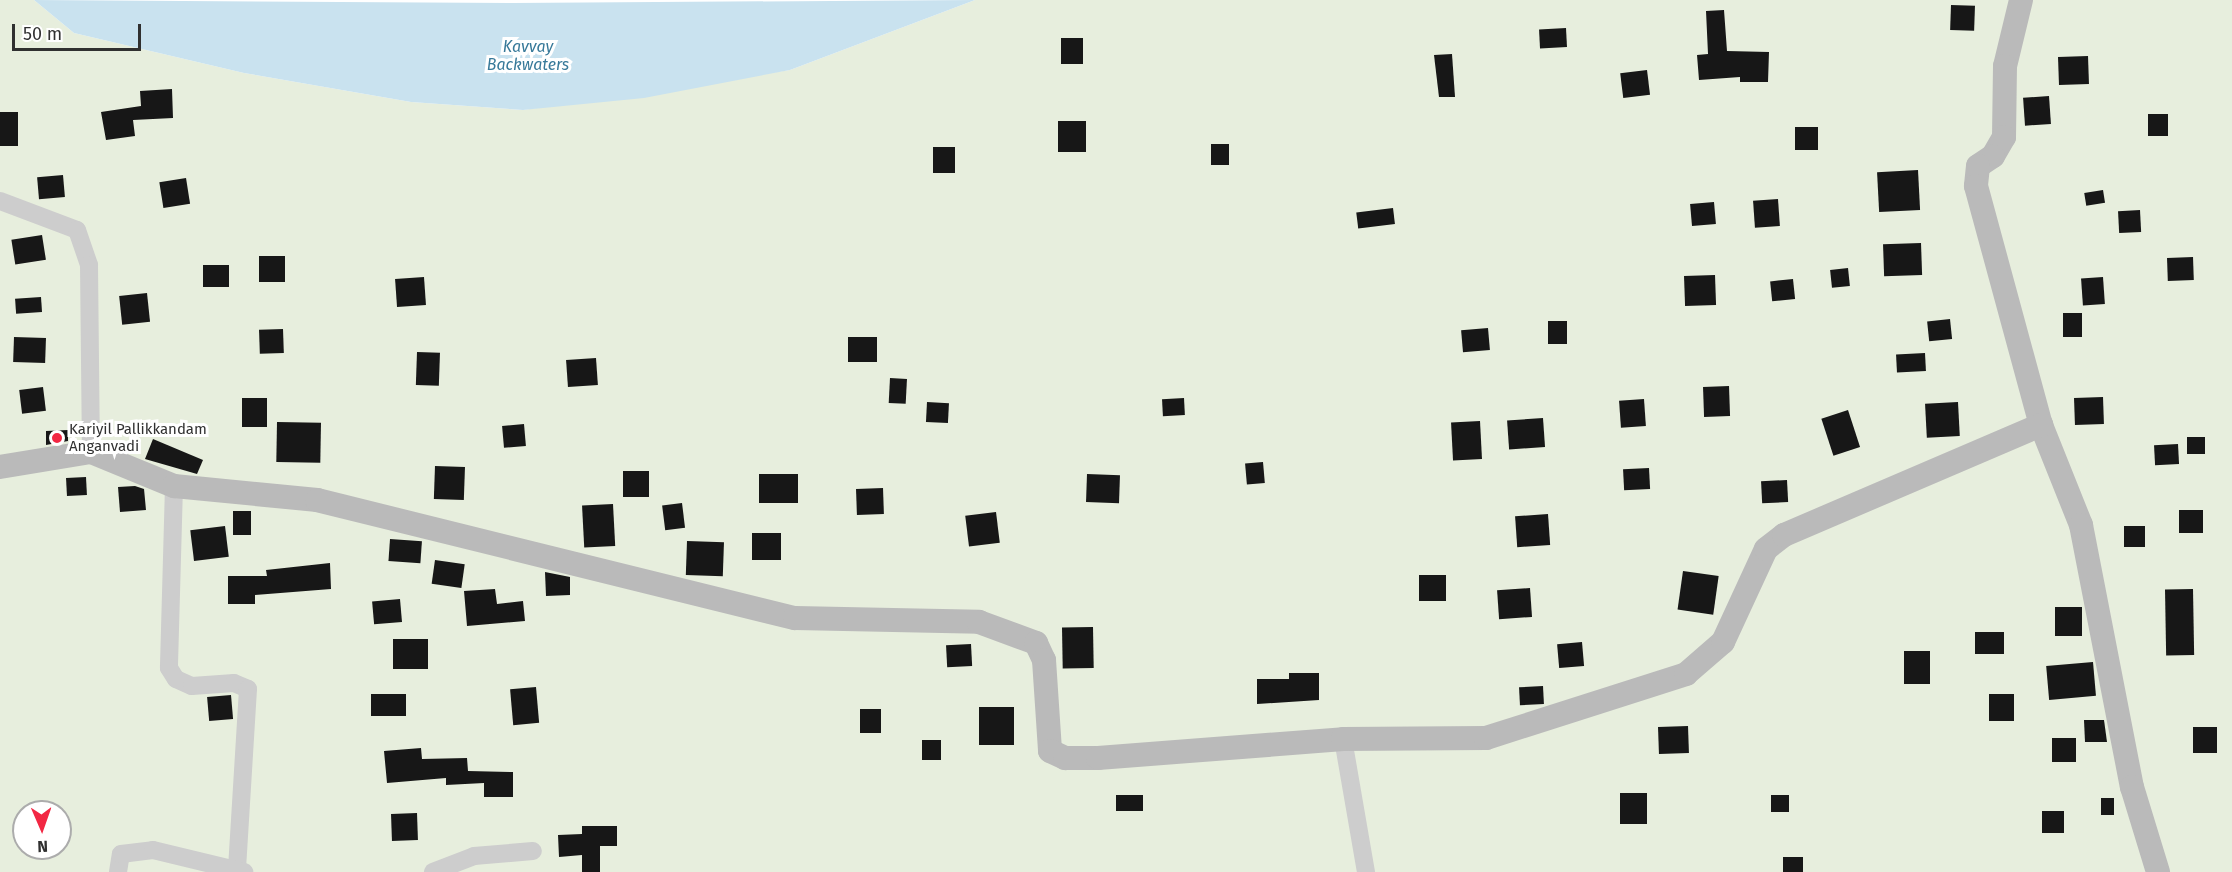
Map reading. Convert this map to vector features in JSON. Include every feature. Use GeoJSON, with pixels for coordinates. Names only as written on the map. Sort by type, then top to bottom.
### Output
{"type":"FeatureCollection","features":[{"type":"Feature","properties":{"kind":"street"},"geometry":{"type":"LineString","coordinates":[[2021,0],[2005,66],[2004,137],[1993,156],[1978,166],[1976,186],[2041,425],[2081,525],[2132,787],[2158,872]]}},
{"type":"Feature","properties":{"kind":"street"},"geometry":{"type":"LineString","coordinates":[[0,201],[77,230],[89,265],[91,452]]}},
{"type":"Feature","properties":{"kind":"street"},"geometry":{"type":"LineString","coordinates":[[0,467],[91,452],[174,486],[317,500],[795,618],[978,622],[1023,634],[1036,642],[1044,660],[1050,751],[1065,758],[1343,739],[1486,738],[1686,674],[1723,642],[1766,549],[1784,535],[2041,425]]}},
{"type":"Feature","properties":{"kind":"street"},"geometry":{"type":"LineString","coordinates":[[118,872],[121,854],[153,850],[240,871],[248,689],[234,683],[192,686],[176,679],[169,668],[174,486]]}},
{"type":"Feature","properties":{"kind":"street"},"geometry":{"type":"LineString","coordinates":[[1343,739],[1366,872]]}},
{"type":"Feature","properties":{"kind":"street"},"geometry":{"type":"LineString","coordinates":[[433,872],[474,856],[533,851]]}},
{"type":"Feature","properties":{"kind":"green space"},"geometry":{"type":"Polygon","coordinates":[[[0,0],[34,0],[74,33],[244,73],[411,102],[523,110],[790,70],[975,0],[2232,0],[2232,872],[0,872],[0,0]]]}},
{"type":"Feature","properties":{"kind":"water","name":"Kavvay Backwaters"},"geometry":{"type":"Polygon","coordinates":[[[34,0],[513,3],[975,0],[790,70],[644,98],[523,110],[411,102],[244,73],[74,33],[34,0]]]}},
{"type":"Feature","properties":{"kind":"building"},"geometry":{"type":"Polygon","coordinates":[[[1951,5],[1975,6],[1974,31],[1950,30],[1951,5]]]}},
{"type":"Feature","properties":{"kind":"building"},"geometry":{"type":"Polygon","coordinates":[[[1724,10],[1727,51],[1769,52],[1768,82],[1740,82],[1740,77],[1699,80],[1697,55],[1708,54],[1706,11],[1724,10]]]}},
{"type":"Feature","properties":{"kind":"building"},"geometry":{"type":"Polygon","coordinates":[[[1566,28],[1567,47],[1540,48],[1539,29],[1566,28]]]}},
{"type":"Feature","properties":{"kind":"building"},"geometry":{"type":"Polygon","coordinates":[[[1061,38],[1083,38],[1083,64],[1061,64],[1061,38]]]}},
{"type":"Feature","properties":{"kind":"building"},"geometry":{"type":"Polygon","coordinates":[[[1452,54],[1455,97],[1439,97],[1434,55],[1452,54]]]}},
{"type":"Feature","properties":{"kind":"building"},"geometry":{"type":"Polygon","coordinates":[[[2088,56],[2089,84],[2059,85],[2058,57],[2088,56]]]}},
{"type":"Feature","properties":{"kind":"building"},"geometry":{"type":"Polygon","coordinates":[[[1647,70],[1650,95],[1623,98],[1620,73],[1647,70]]]}},
{"type":"Feature","properties":{"kind":"building"},"geometry":{"type":"Polygon","coordinates":[[[172,89],[173,118],[133,120],[135,136],[106,140],[101,112],[141,106],[140,91],[172,89]]]}},
{"type":"Feature","properties":{"kind":"building"},"geometry":{"type":"Polygon","coordinates":[[[2049,96],[2051,124],[2025,126],[2023,98],[2049,96]]]}},
{"type":"Feature","properties":{"kind":"building"},"geometry":{"type":"Polygon","coordinates":[[[0,112],[18,112],[18,146],[0,146],[0,112]]]}},
{"type":"Feature","properties":{"kind":"building"},"geometry":{"type":"Polygon","coordinates":[[[2148,114],[2168,114],[2168,136],[2148,136],[2148,114]]]}},
{"type":"Feature","properties":{"kind":"building"},"geometry":{"type":"Polygon","coordinates":[[[1058,121],[1086,121],[1086,152],[1058,152],[1058,121]]]}},
{"type":"Feature","properties":{"kind":"building"},"geometry":{"type":"Polygon","coordinates":[[[1795,127],[1818,127],[1818,150],[1795,150],[1795,127]]]}},
{"type":"Feature","properties":{"kind":"building"},"geometry":{"type":"Polygon","coordinates":[[[1211,144],[1229,144],[1229,165],[1211,165],[1211,144]]]}},
{"type":"Feature","properties":{"kind":"building"},"geometry":{"type":"Polygon","coordinates":[[[933,147],[955,147],[955,173],[933,173],[933,147]]]}},
{"type":"Feature","properties":{"kind":"building"},"geometry":{"type":"Polygon","coordinates":[[[1918,170],[1920,210],[1879,212],[1877,172],[1918,170]]]}},
{"type":"Feature","properties":{"kind":"building"},"geometry":{"type":"Polygon","coordinates":[[[63,175],[65,197],[39,199],[37,177],[63,175]]]}},
{"type":"Feature","properties":{"kind":"building"},"geometry":{"type":"Polygon","coordinates":[[[186,178],[190,204],[163,208],[159,182],[186,178]]]}},
{"type":"Feature","properties":{"kind":"building"},"geometry":{"type":"Polygon","coordinates":[[[2103,190],[2105,203],[2086,206],[2084,193],[2103,190]]]}},
{"type":"Feature","properties":{"kind":"building"},"geometry":{"type":"Polygon","coordinates":[[[1778,199],[1780,226],[1755,228],[1753,201],[1778,199]]]}},
{"type":"Feature","properties":{"kind":"building"},"geometry":{"type":"Polygon","coordinates":[[[1714,202],[1716,224],[1692,226],[1690,204],[1714,202]]]}},
{"type":"Feature","properties":{"kind":"building"},"geometry":{"type":"Polygon","coordinates":[[[1393,208],[1395,224],[1358,228],[1356,213],[1393,208]]]}},
{"type":"Feature","properties":{"kind":"building"},"geometry":{"type":"Polygon","coordinates":[[[2140,210],[2141,232],[2119,233],[2118,211],[2140,210]]]}},
{"type":"Feature","properties":{"kind":"building"},"geometry":{"type":"Polygon","coordinates":[[[42,235],[46,260],[15,265],[11,240],[42,235]]]}},
{"type":"Feature","properties":{"kind":"building"},"geometry":{"type":"Polygon","coordinates":[[[1921,243],[1922,275],[1884,276],[1883,244],[1921,243]]]}},
{"type":"Feature","properties":{"kind":"building"},"geometry":{"type":"Polygon","coordinates":[[[259,256],[285,256],[285,282],[259,282],[259,256]]]}},
{"type":"Feature","properties":{"kind":"building"},"geometry":{"type":"Polygon","coordinates":[[[2193,257],[2194,280],[2168,281],[2167,258],[2193,257]]]}},
{"type":"Feature","properties":{"kind":"building"},"geometry":{"type":"Polygon","coordinates":[[[203,265],[229,265],[229,287],[203,287],[203,265]]]}},
{"type":"Feature","properties":{"kind":"building"},"geometry":{"type":"Polygon","coordinates":[[[1848,268],[1850,286],[1832,288],[1830,270],[1848,268]]]}},
{"type":"Feature","properties":{"kind":"building"},"geometry":{"type":"Polygon","coordinates":[[[1715,275],[1716,305],[1685,306],[1684,276],[1715,275]]]}},
{"type":"Feature","properties":{"kind":"building"},"geometry":{"type":"Polygon","coordinates":[[[424,277],[426,305],[397,307],[395,279],[424,277]]]}},
{"type":"Feature","properties":{"kind":"building"},"geometry":{"type":"Polygon","coordinates":[[[2103,277],[2105,304],[2083,305],[2081,279],[2103,277]]]}},
{"type":"Feature","properties":{"kind":"building"},"geometry":{"type":"Polygon","coordinates":[[[1793,279],[1795,299],[1772,301],[1770,281],[1793,279]]]}},
{"type":"Feature","properties":{"kind":"building"},"geometry":{"type":"Polygon","coordinates":[[[147,293],[150,322],[122,325],[119,296],[147,293]]]}},
{"type":"Feature","properties":{"kind":"building"},"geometry":{"type":"Polygon","coordinates":[[[41,297],[42,312],[16,314],[15,299],[41,297]]]}},
{"type":"Feature","properties":{"kind":"building"},"geometry":{"type":"Polygon","coordinates":[[[2063,313],[2082,313],[2082,337],[2063,337],[2063,313]]]}},
{"type":"Feature","properties":{"kind":"building"},"geometry":{"type":"Polygon","coordinates":[[[1950,319],[1952,339],[1929,341],[1927,321],[1950,319]]]}},
{"type":"Feature","properties":{"kind":"building"},"geometry":{"type":"Polygon","coordinates":[[[1548,321],[1567,321],[1567,344],[1548,344],[1548,321]]]}},
{"type":"Feature","properties":{"kind":"building"},"geometry":{"type":"Polygon","coordinates":[[[1488,328],[1490,350],[1463,352],[1461,330],[1488,328]]]}},
{"type":"Feature","properties":{"kind":"building"},"geometry":{"type":"Polygon","coordinates":[[[283,329],[284,353],[260,354],[259,330],[283,329]]]}},
{"type":"Feature","properties":{"kind":"building"},"geometry":{"type":"Polygon","coordinates":[[[14,337],[46,338],[45,363],[13,362],[14,337]]]}},
{"type":"Feature","properties":{"kind":"building"},"geometry":{"type":"Polygon","coordinates":[[[848,337],[877,337],[877,362],[848,362],[848,337]]]}},
{"type":"Feature","properties":{"kind":"building"},"geometry":{"type":"Polygon","coordinates":[[[417,352],[440,353],[439,386],[416,385],[417,352]]]}},
{"type":"Feature","properties":{"kind":"building"},"geometry":{"type":"Polygon","coordinates":[[[1925,353],[1926,371],[1897,372],[1896,355],[1925,353]]]}},
{"type":"Feature","properties":{"kind":"building"},"geometry":{"type":"Polygon","coordinates":[[[596,358],[598,385],[568,387],[566,360],[596,358]]]}},
{"type":"Feature","properties":{"kind":"building"},"geometry":{"type":"Polygon","coordinates":[[[890,378],[907,379],[906,404],[889,403],[890,378]]]}},
{"type":"Feature","properties":{"kind":"building"},"geometry":{"type":"Polygon","coordinates":[[[1729,386],[1730,416],[1704,417],[1703,387],[1729,386]]]}},
{"type":"Feature","properties":{"kind":"building"},"geometry":{"type":"Polygon","coordinates":[[[43,387],[46,411],[22,414],[19,390],[43,387]]]}},
{"type":"Feature","properties":{"kind":"building"},"geometry":{"type":"Polygon","coordinates":[[[2103,397],[2104,424],[2075,425],[2074,398],[2103,397]]]}},
{"type":"Feature","properties":{"kind":"building"},"geometry":{"type":"Polygon","coordinates":[[[242,398],[267,398],[267,427],[242,427],[242,398]]]}},
{"type":"Feature","properties":{"kind":"building"},"geometry":{"type":"Polygon","coordinates":[[[1184,398],[1185,415],[1163,416],[1162,399],[1184,398]]]}},
{"type":"Feature","properties":{"kind":"building"},"geometry":{"type":"Polygon","coordinates":[[[1644,399],[1646,426],[1621,428],[1619,401],[1644,399]]]}},
{"type":"Feature","properties":{"kind":"building"},"geometry":{"type":"Polygon","coordinates":[[[927,402],[949,403],[948,423],[926,422],[927,402]]]}},
{"type":"Feature","properties":{"kind":"building"},"geometry":{"type":"Polygon","coordinates":[[[1958,402],[1960,436],[1927,438],[1925,404],[1958,402]]]}},
{"type":"Feature","properties":{"kind":"building"},"geometry":{"type":"Polygon","coordinates":[[[1848,410],[1860,447],[1833,456],[1821,419],[1848,410]]]}},
{"type":"Feature","properties":{"kind":"building"},"geometry":{"type":"Polygon","coordinates":[[[1543,418],[1545,447],[1509,449],[1507,421],[1543,418]]]}},
{"type":"Feature","properties":{"kind":"building"},"geometry":{"type":"Polygon","coordinates":[[[1480,421],[1482,459],[1453,460],[1451,423],[1480,421]]]}},
{"type":"Feature","properties":{"kind":"building"},"geometry":{"type":"Polygon","coordinates":[[[277,422],[321,423],[320,463],[276,462],[277,422]]]}},
{"type":"Feature","properties":{"kind":"building"},"geometry":{"type":"Polygon","coordinates":[[[524,424],[526,446],[504,448],[502,426],[524,424]]]}},
{"type":"Feature","properties":{"kind":"building","name":"Kariyil Pallikkandam Anganvadi"},"geometry":{"type":"Polygon","coordinates":[[[68,430],[68,441],[46,445],[46,431],[68,430]]]}},
{"type":"Feature","properties":{"kind":"building"},"geometry":{"type":"Polygon","coordinates":[[[2187,437],[2205,437],[2205,454],[2187,454],[2187,437]]]}},
{"type":"Feature","properties":{"kind":"building"},"geometry":{"type":"Polygon","coordinates":[[[153,439],[203,460],[197,474],[145,459],[153,439]]]}},
{"type":"Feature","properties":{"kind":"building"},"geometry":{"type":"Polygon","coordinates":[[[2178,444],[2179,464],[2155,465],[2154,445],[2178,444]]]}},
{"type":"Feature","properties":{"kind":"building"},"geometry":{"type":"Polygon","coordinates":[[[1263,462],[1265,483],[1247,484],[1245,464],[1263,462]]]}},
{"type":"Feature","properties":{"kind":"building"},"geometry":{"type":"Polygon","coordinates":[[[435,466],[465,467],[464,500],[434,499],[435,466]]]}},
{"type":"Feature","properties":{"kind":"building"},"geometry":{"type":"Polygon","coordinates":[[[1649,468],[1650,489],[1624,490],[1623,469],[1649,468]]]}},
{"type":"Feature","properties":{"kind":"building"},"geometry":{"type":"Polygon","coordinates":[[[623,471],[649,471],[649,497],[623,497],[623,471]]]}},
{"type":"Feature","properties":{"kind":"building"},"geometry":{"type":"Polygon","coordinates":[[[759,474],[798,474],[798,503],[759,503],[759,474]]]}},
{"type":"Feature","properties":{"kind":"building"},"geometry":{"type":"Polygon","coordinates":[[[1087,474],[1120,475],[1119,503],[1086,502],[1087,474]]]}},
{"type":"Feature","properties":{"kind":"building"},"geometry":{"type":"Polygon","coordinates":[[[86,477],[87,495],[67,496],[66,478],[86,477]]]}},
{"type":"Feature","properties":{"kind":"building"},"geometry":{"type":"Polygon","coordinates":[[[1787,480],[1788,502],[1762,503],[1761,481],[1787,480]]]}},
{"type":"Feature","properties":{"kind":"building"},"geometry":{"type":"Polygon","coordinates":[[[135,486],[144,489],[146,510],[120,512],[118,487],[135,486]]]}},
{"type":"Feature","properties":{"kind":"building"},"geometry":{"type":"Polygon","coordinates":[[[883,488],[884,514],[857,515],[856,489],[883,488]]]}},
{"type":"Feature","properties":{"kind":"building"},"geometry":{"type":"Polygon","coordinates":[[[682,503],[685,528],[665,530],[662,505],[682,503]]]}},
{"type":"Feature","properties":{"kind":"building"},"geometry":{"type":"Polygon","coordinates":[[[613,504],[615,546],[584,548],[582,506],[613,504]]]}},
{"type":"Feature","properties":{"kind":"building"},"geometry":{"type":"Polygon","coordinates":[[[2179,510],[2203,510],[2203,533],[2179,533],[2179,510]]]}},
{"type":"Feature","properties":{"kind":"building"},"geometry":{"type":"Polygon","coordinates":[[[233,511],[251,511],[251,535],[233,535],[233,511]]]}},
{"type":"Feature","properties":{"kind":"building"},"geometry":{"type":"Polygon","coordinates":[[[996,512],[1000,543],[969,547],[965,516],[996,512]]]}},
{"type":"Feature","properties":{"kind":"building"},"geometry":{"type":"Polygon","coordinates":[[[1548,514],[1550,545],[1517,547],[1515,516],[1548,514]]]}},
{"type":"Feature","properties":{"kind":"building"},"geometry":{"type":"Polygon","coordinates":[[[225,526],[229,557],[194,561],[190,530],[225,526]]]}},
{"type":"Feature","properties":{"kind":"building"},"geometry":{"type":"Polygon","coordinates":[[[2124,526],[2145,526],[2145,547],[2124,547],[2124,526]]]}},
{"type":"Feature","properties":{"kind":"building"},"geometry":{"type":"Polygon","coordinates":[[[752,533],[781,533],[781,560],[752,560],[752,533]]]}},
{"type":"Feature","properties":{"kind":"building"},"geometry":{"type":"Polygon","coordinates":[[[390,539],[422,541],[420,563],[388,561],[390,539]]]}},
{"type":"Feature","properties":{"kind":"building"},"geometry":{"type":"Polygon","coordinates":[[[687,541],[724,542],[723,576],[686,575],[687,541]]]}},
{"type":"Feature","properties":{"kind":"building"},"geometry":{"type":"Polygon","coordinates":[[[435,560],[465,564],[461,588],[432,584],[435,560]]]}},
{"type":"Feature","properties":{"kind":"building"},"geometry":{"type":"Polygon","coordinates":[[[330,563],[331,589],[255,595],[255,604],[228,604],[228,576],[267,576],[266,570],[330,563]]]}},
{"type":"Feature","properties":{"kind":"building"},"geometry":{"type":"Polygon","coordinates":[[[1683,571],[1719,576],[1713,615],[1678,610],[1683,571]]]}},
{"type":"Feature","properties":{"kind":"building"},"geometry":{"type":"Polygon","coordinates":[[[545,572],[570,577],[570,595],[546,596],[545,572]]]}},
{"type":"Feature","properties":{"kind":"building"},"geometry":{"type":"Polygon","coordinates":[[[1419,575],[1446,575],[1446,601],[1419,601],[1419,575]]]}},
{"type":"Feature","properties":{"kind":"building"},"geometry":{"type":"Polygon","coordinates":[[[1530,588],[1532,617],[1499,619],[1497,590],[1530,588]]]}},
{"type":"Feature","properties":{"kind":"building"},"geometry":{"type":"Polygon","coordinates":[[[495,589],[497,604],[523,601],[525,621],[467,626],[464,591],[495,589]]]}},
{"type":"Feature","properties":{"kind":"building"},"geometry":{"type":"Polygon","coordinates":[[[2165,589],[2193,589],[2194,655],[2166,655],[2165,589]]]}},
{"type":"Feature","properties":{"kind":"building"},"geometry":{"type":"Polygon","coordinates":[[[400,599],[402,622],[374,624],[372,601],[400,599]]]}},
{"type":"Feature","properties":{"kind":"building"},"geometry":{"type":"Polygon","coordinates":[[[2055,607],[2082,607],[2082,636],[2055,636],[2055,607]]]}},
{"type":"Feature","properties":{"kind":"building"},"geometry":{"type":"Polygon","coordinates":[[[1093,627],[1094,668],[1063,669],[1062,628],[1093,627]]]}},
{"type":"Feature","properties":{"kind":"building"},"geometry":{"type":"Polygon","coordinates":[[[1975,632],[2004,632],[2004,654],[1975,654],[1975,632]]]}},
{"type":"Feature","properties":{"kind":"building"},"geometry":{"type":"Polygon","coordinates":[[[393,639],[428,639],[428,669],[393,669],[393,639]]]}},
{"type":"Feature","properties":{"kind":"building"},"geometry":{"type":"Polygon","coordinates":[[[1582,642],[1584,666],[1559,668],[1557,644],[1582,642]]]}},
{"type":"Feature","properties":{"kind":"building"},"geometry":{"type":"Polygon","coordinates":[[[971,644],[972,666],[947,667],[946,645],[971,644]]]}},
{"type":"Feature","properties":{"kind":"building"},"geometry":{"type":"Polygon","coordinates":[[[1904,651],[1930,651],[1930,684],[1904,684],[1904,651]]]}},
{"type":"Feature","properties":{"kind":"building"},"geometry":{"type":"Polygon","coordinates":[[[2093,662],[2096,696],[2049,700],[2046,666],[2093,662]]]}},
{"type":"Feature","properties":{"kind":"building"},"geometry":{"type":"Polygon","coordinates":[[[1289,673],[1319,673],[1319,700],[1257,704],[1257,679],[1289,679],[1289,673]]]}},
{"type":"Feature","properties":{"kind":"building"},"geometry":{"type":"Polygon","coordinates":[[[1543,686],[1544,704],[1520,705],[1519,687],[1543,686]]]}},
{"type":"Feature","properties":{"kind":"building"},"geometry":{"type":"Polygon","coordinates":[[[536,687],[539,723],[513,725],[510,689],[536,687]]]}},
{"type":"Feature","properties":{"kind":"building"},"geometry":{"type":"Polygon","coordinates":[[[371,694],[406,694],[406,716],[371,716],[371,694]]]}},
{"type":"Feature","properties":{"kind":"building"},"geometry":{"type":"Polygon","coordinates":[[[1989,694],[2014,694],[2014,721],[1989,721],[1989,694]]]}},
{"type":"Feature","properties":{"kind":"building"},"geometry":{"type":"Polygon","coordinates":[[[231,695],[233,719],[209,721],[207,697],[231,695]]]}},
{"type":"Feature","properties":{"kind":"building"},"geometry":{"type":"Polygon","coordinates":[[[979,707],[1014,707],[1014,745],[979,745],[979,707]]]}},
{"type":"Feature","properties":{"kind":"building"},"geometry":{"type":"Polygon","coordinates":[[[860,709],[881,709],[881,733],[860,733],[860,709]]]}},
{"type":"Feature","properties":{"kind":"building"},"geometry":{"type":"Polygon","coordinates":[[[2084,720],[2104,720],[2107,742],[2085,742],[2084,720]]]}},
{"type":"Feature","properties":{"kind":"building"},"geometry":{"type":"Polygon","coordinates":[[[1688,726],[1689,753],[1659,754],[1658,727],[1688,726]]]}},
{"type":"Feature","properties":{"kind":"building"},"geometry":{"type":"Polygon","coordinates":[[[2193,727],[2217,727],[2217,753],[2193,753],[2193,727]]]}},
{"type":"Feature","properties":{"kind":"building"},"geometry":{"type":"Polygon","coordinates":[[[2052,738],[2076,738],[2076,762],[2052,762],[2052,738]]]}},
{"type":"Feature","properties":{"kind":"building"},"geometry":{"type":"Polygon","coordinates":[[[922,740],[941,740],[941,760],[922,760],[922,740]]]}},
{"type":"Feature","properties":{"kind":"building"},"geometry":{"type":"Polygon","coordinates":[[[421,748],[422,759],[467,758],[468,771],[513,772],[513,797],[484,797],[484,783],[446,785],[446,778],[387,783],[384,751],[421,748]]]}},
{"type":"Feature","properties":{"kind":"building"},"geometry":{"type":"Polygon","coordinates":[[[1620,793],[1647,793],[1647,824],[1620,824],[1620,793]]]}},
{"type":"Feature","properties":{"kind":"building"},"geometry":{"type":"Polygon","coordinates":[[[1116,795],[1143,795],[1143,811],[1116,811],[1116,795]]]}},
{"type":"Feature","properties":{"kind":"building"},"geometry":{"type":"Polygon","coordinates":[[[1771,795],[1789,795],[1789,812],[1771,812],[1771,795]]]}},
{"type":"Feature","properties":{"kind":"building"},"geometry":{"type":"Polygon","coordinates":[[[2101,798],[2114,798],[2114,815],[2101,815],[2101,798]]]}},
{"type":"Feature","properties":{"kind":"building"},"geometry":{"type":"Polygon","coordinates":[[[2042,811],[2064,811],[2064,833],[2042,833],[2042,811]]]}},
{"type":"Feature","properties":{"kind":"building"},"geometry":{"type":"Polygon","coordinates":[[[417,813],[418,840],[392,841],[391,814],[417,813]]]}},
{"type":"Feature","properties":{"kind":"building"},"geometry":{"type":"Polygon","coordinates":[[[582,826],[617,826],[617,846],[600,846],[600,872],[582,872],[582,855],[559,857],[558,835],[582,834],[582,826]]]}},
{"type":"Feature","properties":{"kind":"building"},"geometry":{"type":"Polygon","coordinates":[[[1783,857],[1803,857],[1803,872],[1783,872],[1783,857]]]}},
{"type":"Feature","properties":{"kind":"place","name":"Kariyil Pallikkandam Anganvadi"},"geometry":{"type":"Point","coordinates":[57,438]}}]}
